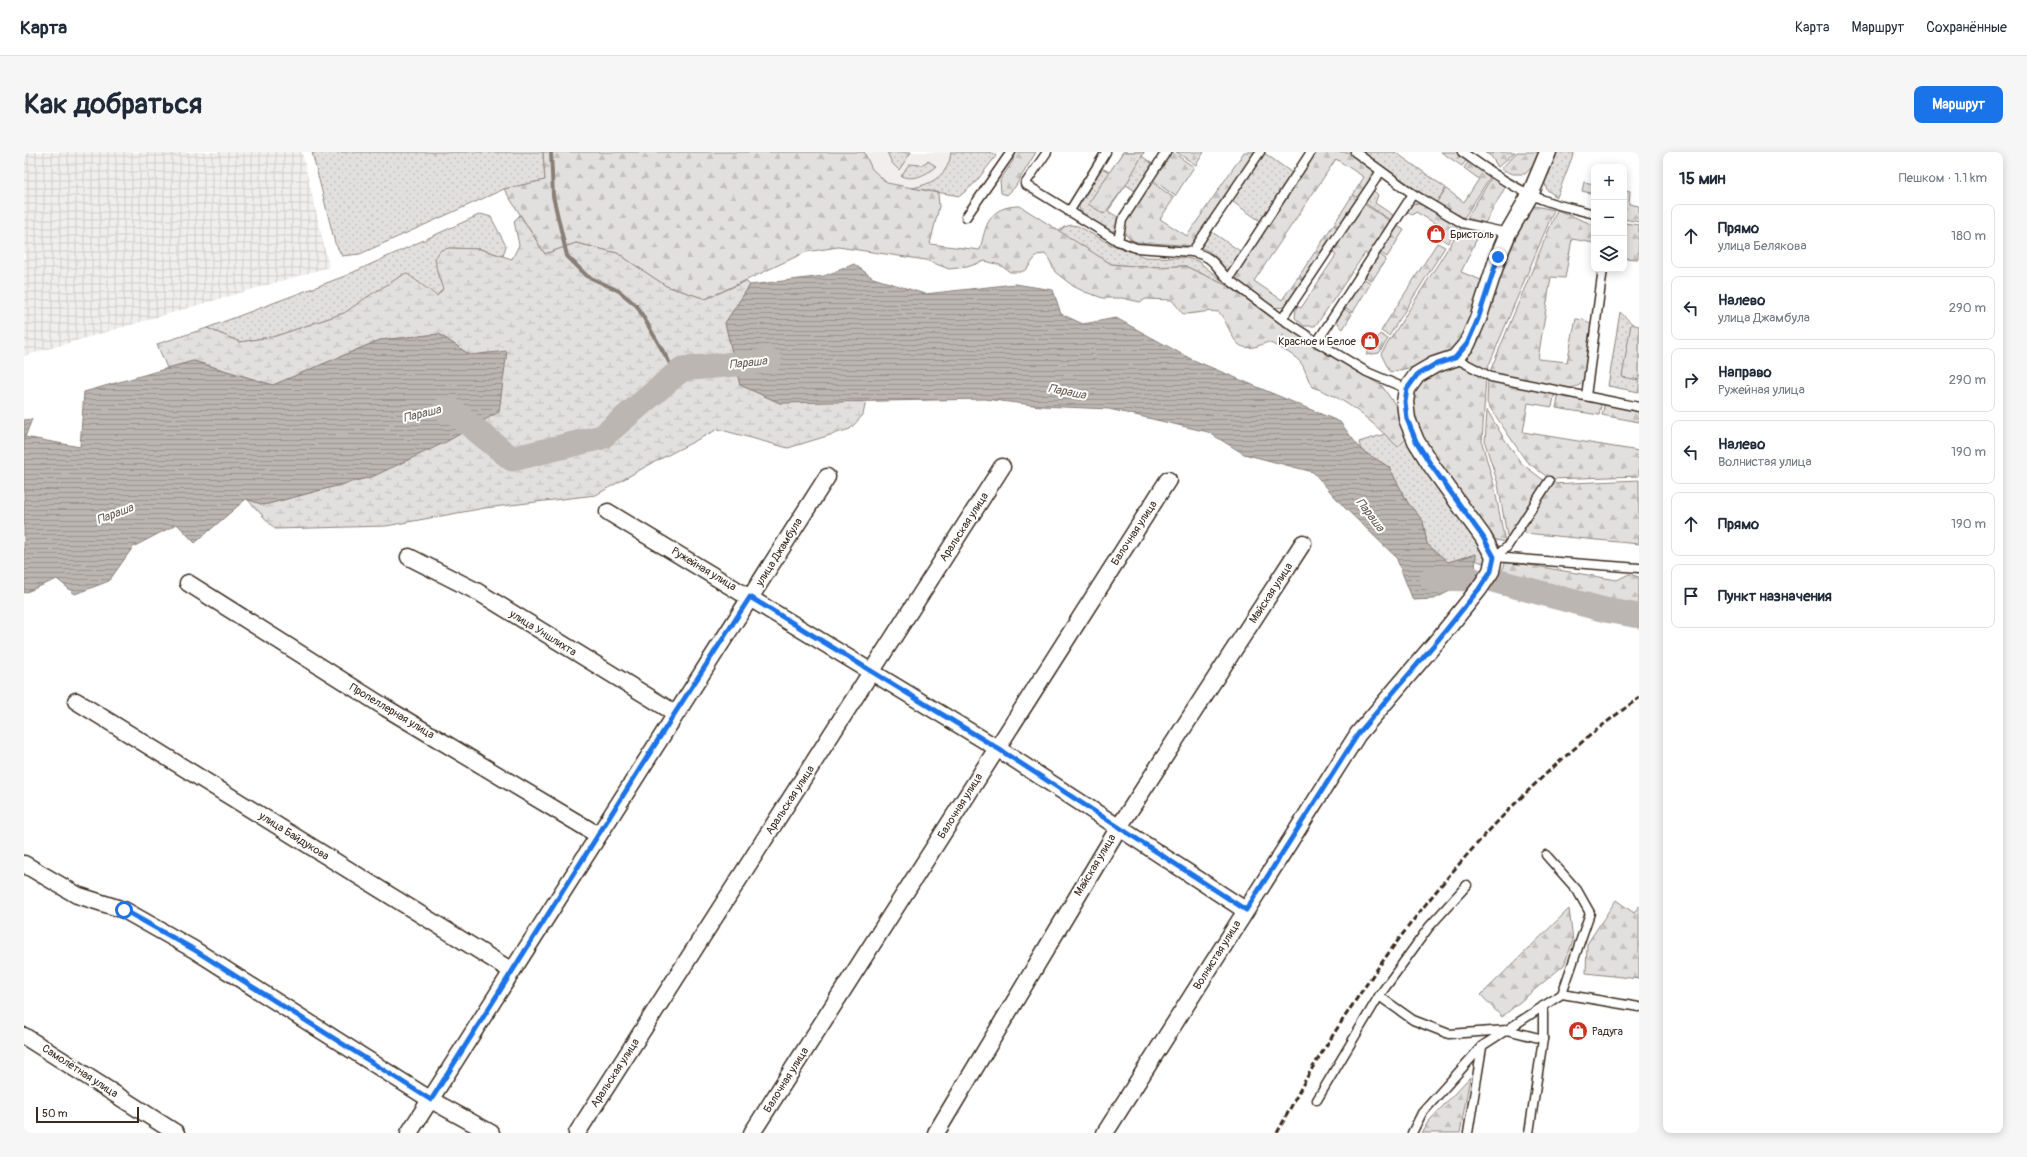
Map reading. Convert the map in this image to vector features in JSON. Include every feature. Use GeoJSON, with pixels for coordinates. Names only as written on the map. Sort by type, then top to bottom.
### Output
{"type":"FeatureCollection","features":[{"type":"Feature","properties":{"kind":"street"},"geometry":{"type":"LineString","coordinates":[[1494,557],[1483,537],[1431,465],[1416,441],[1407,419],[1405,402],[1407,389],[1417,375],[1434,365],[1455,358],[1467,344],[1508,233],[1530,195],[1548,152]]}},
{"type":"Feature","properties":{"kind":"street","name":"Аральская улица"},"geometry":{"type":"LineString","coordinates":[[577,1133],[1002,467]]}},
{"type":"Feature","properties":{"kind":"street","name":"улица Джамбула"},"geometry":{"type":"LineString","coordinates":[[409,1133],[827,476]]}},
{"type":"Feature","properties":{"kind":"street","name":"Балочная улица"},"geometry":{"type":"LineString","coordinates":[[752,1133],[1168,480]]}},
{"type":"Feature","properties":{"kind":"street","name":"Ружейная улица"},"geometry":{"type":"LineString","coordinates":[[608,512],[997,748],[1246,910]]}},
{"type":"Feature","properties":{"kind":"street","name":"Майская улица"},"geometry":{"type":"LineString","coordinates":[[936,1133],[1118,827],[1304,543]]}},
{"type":"Feature","properties":{"kind":"street","name":"улица Уншлихта"},"geometry":{"type":"LineString","coordinates":[[409,557],[478,592],[675,713]]}},
{"type":"Feature","properties":{"kind":"street","name":"Волнистая улица"},"geometry":{"type":"LineString","coordinates":[[1105,1133],[1358,734],[1479,589],[1491,571],[1494,557]]}},
{"type":"Feature","properties":{"kind":"street","name":"Пропеллерная улица"},"geometry":{"type":"LineString","coordinates":[[188,583],[386,708],[598,835]]}},
{"type":"Feature","properties":{"kind":"street","name":"улица Байдукова"},"geometry":{"type":"LineString","coordinates":[[76,701],[512,971]]}},
{"type":"Feature","properties":{"kind":"street"},"geometry":{"type":"LineString","coordinates":[[24,855],[46,876]]}},
{"type":"Feature","properties":{"kind":"street"},"geometry":{"type":"LineString","coordinates":[[24,864],[77,895],[124,910],[193,949],[431,1100],[491,1133]]}},
{"type":"Feature","properties":{"kind":"street","name":"Самолётная улица"},"geometry":{"type":"LineString","coordinates":[[24,1036],[176,1133]]}},
{"type":"Feature","properties":{"kind":"lane"},"geometry":{"type":"LineString","coordinates":[[966,216],[1011,152]]}},
{"type":"Feature","properties":{"kind":"lane"},"geometry":{"type":"LineString","coordinates":[[1047,152],[1026,184],[1118,241],[1136,248],[1192,252],[1206,255],[1215,263],[1228,279],[1282,319],[1367,372],[1407,389]]}},
{"type":"Feature","properties":{"kind":"lane"},"geometry":{"type":"LineString","coordinates":[[1069,212],[1106,152]]}},
{"type":"Feature","properties":{"kind":"lane"},"geometry":{"type":"LineString","coordinates":[[1118,241],[1122,220],[1166,152]]}},
{"type":"Feature","properties":{"kind":"lane"},"geometry":{"type":"LineString","coordinates":[[1192,252],[1260,152]]}},
{"type":"Feature","properties":{"kind":"lane"},"geometry":{"type":"LineString","coordinates":[[1228,279],[1311,152]]}},
{"type":"Feature","properties":{"kind":"lane"},"geometry":{"type":"LineString","coordinates":[[1356,152],[1413,194],[1462,223],[1508,233]]}},
{"type":"Feature","properties":{"kind":"lane"},"geometry":{"type":"LineString","coordinates":[[1462,152],[1507,183],[1530,195],[1542,200],[1591,213]]}},
{"type":"Feature","properties":{"kind":"lane"},"geometry":{"type":"LineString","coordinates":[[1282,319],[1381,171]]}},
{"type":"Feature","properties":{"kind":"lane"},"geometry":{"type":"LineString","coordinates":[[1317,342],[1413,194]]}},
{"type":"Feature","properties":{"kind":"lane"},"geometry":{"type":"LineString","coordinates":[[1586,396],[1603,272]]}},
{"type":"Feature","properties":{"kind":"lane"},"geometry":{"type":"LineString","coordinates":[[1455,358],[1491,377],[1639,407]]}},
{"type":"Feature","properties":{"kind":"lane"},"geometry":{"type":"LineString","coordinates":[[1494,557],[1507,547],[1549,481]]}},
{"type":"Feature","properties":{"kind":"lane"},"geometry":{"type":"LineString","coordinates":[[1494,557],[1639,568]]}},
{"type":"Feature","properties":{"kind":"lane"},"geometry":{"type":"LineString","coordinates":[[1412,1133],[1422,1113],[1482,1046],[1562,994],[1590,913],[1577,890],[1546,855]]}},
{"type":"Feature","properties":{"kind":"lane"},"geometry":{"type":"LineString","coordinates":[[1317,1100],[1379,996],[1429,927],[1467,885]]}},
{"type":"Feature","properties":{"kind":"lane"},"geometry":{"type":"LineString","coordinates":[[1562,994],[1639,1007]]}},
{"type":"Feature","properties":{"kind":"lane"},"geometry":{"type":"LineString","coordinates":[[1379,996],[1413,1020],[1449,1034],[1507,1030],[1543,1039]]}},
{"type":"Feature","properties":{"kind":"lane"},"geometry":{"type":"LineString","coordinates":[[1529,1133],[1543,1039],[1543,1006]]}},
{"type":"Feature","properties":{"kind":"lane"},"geometry":{"type":"LineString","coordinates":[[1468,1133],[1482,1046]]}},
{"type":"Feature","properties":{"kind":"shaded area"},"geometry":{"type":"Polygon","coordinates":[[[24,152],[302,152],[329,267],[24,356],[24,152]]]}},
{"type":"Feature","properties":{"kind":"shaded area"},"geometry":{"type":"Polygon","coordinates":[[[714,152],[999,152],[975,183],[960,196],[714,152]]]}},
{"type":"Feature","properties":{"kind":"green space"},"geometry":{"type":"Polygon","coordinates":[[[312,152],[543,152],[545,180],[504,189],[360,254],[342,256],[335,243],[312,152]]]}},
{"type":"Feature","properties":{"kind":"green space"},"geometry":{"type":"Polygon","coordinates":[[[543,152],[864,152],[872,169],[887,183],[938,193],[939,207],[930,244],[980,250],[984,232],[995,213],[1002,209],[1020,206],[1111,264],[1145,267],[1185,266],[1230,287],[1319,349],[1382,386],[1398,409],[1406,439],[1398,447],[1369,420],[1348,404],[1312,387],[1303,366],[1296,358],[1287,352],[1268,342],[1247,348],[1241,346],[1232,336],[1219,312],[1210,311],[1183,314],[1172,300],[1146,299],[1140,302],[1122,298],[1103,298],[1085,292],[1073,286],[1055,272],[1045,254],[1037,255],[1027,269],[1021,272],[1010,272],[1000,265],[985,261],[967,267],[949,269],[926,260],[838,247],[806,252],[706,299],[666,286],[617,253],[576,243],[545,254],[504,189],[545,180],[543,152]]]}},
{"type":"Feature","properties":{"kind":"green space"},"geometry":{"type":"Polygon","coordinates":[[[887,152],[911,152],[899,170],[892,163],[887,152]]]}},
{"type":"Feature","properties":{"kind":"green space"},"geometry":{"type":"Polygon","coordinates":[[[951,152],[990,152],[996,156],[975,183],[960,196],[912,188],[926,184],[938,177],[947,167],[951,152]]]}},
{"type":"Feature","properties":{"kind":"green space"},"geometry":{"type":"Polygon","coordinates":[[[1016,152],[1036,152],[1015,187],[1007,195],[1001,193],[1000,180],[1013,161],[1013,156],[1016,152]]]}},
{"type":"Feature","properties":{"kind":"green space"},"geometry":{"type":"Polygon","coordinates":[[[1123,152],[1144,152],[1142,156],[1155,166],[1138,193],[1126,185],[1108,211],[1121,219],[1116,230],[1110,232],[1080,211],[1078,203],[1099,167],[1110,172],[1123,152]]]}},
{"type":"Feature","properties":{"kind":"green space"},"geometry":{"type":"Polygon","coordinates":[[[1123,152],[1144,152],[1126,185],[1104,214],[1088,204],[1123,152]]]}},
{"type":"Feature","properties":{"kind":"green space"},"geometry":{"type":"Polygon","coordinates":[[[1168,152],[1172,152],[1194,167],[1175,196],[1150,178],[1168,152]]]}},
{"type":"Feature","properties":{"kind":"green space"},"geometry":{"type":"Polygon","coordinates":[[[1176,152],[1204,152],[1196,165],[1176,152]]]}},
{"type":"Feature","properties":{"kind":"green space"},"geometry":{"type":"Polygon","coordinates":[[[1244,152],[1258,152],[1195,246],[1137,242],[1128,237],[1124,230],[1124,222],[1127,213],[1149,180],[1174,198],[1160,219],[1187,236],[1244,152]]]}},
{"type":"Feature","properties":{"kind":"green space"},"geometry":{"type":"Polygon","coordinates":[[[1263,152],[1295,175],[1263,223],[1230,200],[1263,152]]]}},
{"type":"Feature","properties":{"kind":"green space"},"geometry":{"type":"Polygon","coordinates":[[[1313,152],[1353,152],[1374,170],[1374,175],[1360,199],[1353,195],[1364,177],[1336,159],[1254,281],[1282,300],[1298,277],[1306,282],[1287,307],[1272,308],[1233,279],[1233,275],[1313,152]]]}},
{"type":"Feature","properties":{"kind":"green space"},"geometry":{"type":"Polygon","coordinates":[[[1362,152],[1395,152],[1446,188],[1436,203],[1362,152]]]}},
{"type":"Feature","properties":{"kind":"green space"},"geometry":{"type":"Polygon","coordinates":[[[1441,152],[1459,152],[1468,158],[1462,166],[1441,152]]]}},
{"type":"Feature","properties":{"kind":"green space"},"geometry":{"type":"Polygon","coordinates":[[[1484,152],[1493,154],[1494,152],[1515,152],[1498,167],[1491,156],[1484,152]]]}},
{"type":"Feature","properties":{"kind":"green space"},"geometry":{"type":"Polygon","coordinates":[[[1517,152],[1541,152],[1534,165],[1525,174],[1513,174],[1501,169],[1517,152]]]}},
{"type":"Feature","properties":{"kind":"green space"},"geometry":{"type":"Polygon","coordinates":[[[1556,152],[1574,152],[1557,197],[1547,190],[1544,181],[1556,152]]]}},
{"type":"Feature","properties":{"kind":"green space"},"geometry":{"type":"Polygon","coordinates":[[[1470,159],[1492,174],[1464,218],[1436,203],[1446,189],[1464,202],[1479,179],[1464,168],[1470,159]]]}},
{"type":"Feature","properties":{"kind":"green space"},"geometry":{"type":"Polygon","coordinates":[[[928,161],[936,166],[928,172],[911,178],[901,176],[909,164],[921,165],[928,161]]]}},
{"type":"Feature","properties":{"kind":"green space"},"geometry":{"type":"Polygon","coordinates":[[[1493,175],[1507,184],[1485,223],[1467,218],[1493,175]]]}},
{"type":"Feature","properties":{"kind":"green space"},"geometry":{"type":"Polygon","coordinates":[[[1584,182],[1591,183],[1591,193],[1582,191],[1584,182]]]}},
{"type":"Feature","properties":{"kind":"green space"},"geometry":{"type":"Polygon","coordinates":[[[1371,188],[1378,195],[1375,203],[1396,217],[1393,222],[1362,201],[1371,188]]]}},
{"type":"Feature","properties":{"kind":"green space"},"geometry":{"type":"Polygon","coordinates":[[[1627,190],[1630,191],[1629,204],[1639,206],[1639,222],[1627,220],[1627,190]]]}},
{"type":"Feature","properties":{"kind":"green space"},"geometry":{"type":"Polygon","coordinates":[[[1352,196],[1359,201],[1341,228],[1334,224],[1352,196]]]}},
{"type":"Feature","properties":{"kind":"green space"},"geometry":{"type":"Polygon","coordinates":[[[1361,202],[1393,223],[1371,257],[1365,253],[1315,326],[1304,326],[1295,318],[1296,306],[1301,308],[1336,255],[1329,250],[1361,202]]]}},
{"type":"Feature","properties":{"kind":"green space"},"geometry":{"type":"Polygon","coordinates":[[[1413,203],[1422,205],[1459,225],[1448,243],[1440,238],[1445,229],[1416,212],[1413,215],[1404,210],[1413,203]]]}},
{"type":"Feature","properties":{"kind":"green space"},"geometry":{"type":"Polygon","coordinates":[[[1535,206],[1554,210],[1486,372],[1468,362],[1466,358],[1501,257],[1530,208],[1535,206]]]}},
{"type":"Feature","properties":{"kind":"green space"},"geometry":{"type":"Polygon","coordinates":[[[1557,210],[1591,224],[1591,242],[1572,239],[1565,278],[1551,277],[1538,359],[1567,362],[1576,319],[1585,320],[1593,327],[1584,382],[1578,386],[1567,389],[1489,374],[1557,210]]]}},
{"type":"Feature","properties":{"kind":"green space"},"geometry":{"type":"Polygon","coordinates":[[[481,214],[491,217],[506,246],[503,256],[480,249],[449,248],[437,272],[443,289],[437,296],[344,313],[276,336],[240,342],[207,328],[345,276],[481,214]]]}},
{"type":"Feature","properties":{"kind":"green space"},"geometry":{"type":"Polygon","coordinates":[[[520,215],[545,254],[576,243],[617,253],[666,286],[706,299],[746,281],[750,285],[725,323],[740,385],[780,403],[866,400],[863,415],[850,429],[788,448],[718,429],[645,467],[596,495],[485,508],[386,526],[275,529],[247,499],[264,505],[374,476],[470,355],[439,334],[380,340],[273,385],[194,361],[167,368],[157,344],[207,328],[240,342],[276,336],[344,313],[406,273],[437,296],[443,289],[437,272],[435,258],[441,250],[449,248],[480,249],[512,259],[519,245],[514,221],[520,215]]]}},
{"type":"Feature","properties":{"kind":"green space"},"geometry":{"type":"Polygon","coordinates":[[[1627,223],[1639,225],[1638,259],[1627,258],[1627,223]]]}},
{"type":"Feature","properties":{"kind":"green space"},"geometry":{"type":"Polygon","coordinates":[[[1394,224],[1404,230],[1387,257],[1377,251],[1394,224]]]}},
{"type":"Feature","properties":{"kind":"green space"},"geometry":{"type":"Polygon","coordinates":[[[1071,225],[1078,226],[1110,244],[1145,257],[1186,258],[1198,261],[1230,287],[1185,266],[1145,267],[1111,264],[1058,232],[1064,227],[1071,225]]]}},
{"type":"Feature","properties":{"kind":"green space"},"geometry":{"type":"Polygon","coordinates":[[[1333,225],[1341,229],[1323,255],[1316,251],[1333,225]]]}},
{"type":"Feature","properties":{"kind":"green space"},"geometry":{"type":"Polygon","coordinates":[[[1462,226],[1481,230],[1461,272],[1486,282],[1460,349],[1428,364],[1390,372],[1381,354],[1462,226]]]}},
{"type":"Feature","properties":{"kind":"green space"},"geometry":{"type":"Polygon","coordinates":[[[1209,230],[1243,253],[1229,275],[1212,254],[1198,247],[1209,230]]]}},
{"type":"Feature","properties":{"kind":"green space"},"geometry":{"type":"Polygon","coordinates":[[[1437,243],[1445,247],[1389,336],[1381,331],[1437,243]]]}},
{"type":"Feature","properties":{"kind":"green space"},"geometry":{"type":"Polygon","coordinates":[[[1315,252],[1322,257],[1306,281],[1299,276],[1315,252]]]}},
{"type":"Feature","properties":{"kind":"green space"},"geometry":{"type":"Polygon","coordinates":[[[1376,252],[1386,259],[1372,281],[1362,275],[1376,252]]]}},
{"type":"Feature","properties":{"kind":"green space"},"geometry":{"type":"Polygon","coordinates":[[[1361,277],[1371,283],[1353,312],[1342,306],[1361,277]]]}},
{"type":"Feature","properties":{"kind":"green space"},"geometry":{"type":"Polygon","coordinates":[[[1341,307],[1352,314],[1343,329],[1338,324],[1338,316],[1341,307]]]}},
{"type":"Feature","properties":{"kind":"green space"},"geometry":{"type":"Polygon","coordinates":[[[1620,312],[1639,330],[1639,392],[1608,386],[1620,312]]]}},
{"type":"Feature","properties":{"kind":"green space"},"geometry":{"type":"Polygon","coordinates":[[[1631,324],[1639,326],[1639,380],[1622,377],[1631,324]]]}},
{"type":"Feature","properties":{"kind":"green space"},"geometry":{"type":"Polygon","coordinates":[[[1380,334],[1388,339],[1379,353],[1366,355],[1380,334]]]}},
{"type":"Feature","properties":{"kind":"green space"},"geometry":{"type":"Polygon","coordinates":[[[1455,362],[1486,376],[1482,443],[1494,485],[1505,542],[1496,540],[1455,489],[1410,418],[1412,387],[1418,381],[1455,362]]]}},
{"type":"Feature","properties":{"kind":"green space"},"geometry":{"type":"Polygon","coordinates":[[[1488,379],[1555,392],[1552,407],[1528,403],[1523,432],[1639,451],[1639,476],[1550,479],[1526,461],[1487,403],[1488,379]]]}},
{"type":"Feature","properties":{"kind":"green space"},"geometry":{"type":"Polygon","coordinates":[[[1559,393],[1602,401],[1599,415],[1556,408],[1559,393]]]}},
{"type":"Feature","properties":{"kind":"green space"},"geometry":{"type":"Polygon","coordinates":[[[1605,402],[1639,408],[1639,422],[1602,415],[1605,402]]]}},
{"type":"Feature","properties":{"kind":"green space"},"geometry":{"type":"Polygon","coordinates":[[[1487,410],[1521,463],[1546,482],[1510,538],[1507,536],[1498,484],[1485,443],[1487,410]]]}},
{"type":"Feature","properties":{"kind":"green space"},"geometry":{"type":"Polygon","coordinates":[[[1385,434],[1398,447],[1406,439],[1424,470],[1487,557],[1486,564],[1475,560],[1476,554],[1448,562],[1427,544],[1423,521],[1408,503],[1389,467],[1361,450],[1359,442],[1385,434]]]}},
{"type":"Feature","properties":{"kind":"green space"},"geometry":{"type":"Polygon","coordinates":[[[1639,480],[1639,544],[1525,533],[1526,521],[1550,484],[1639,480]]]}},
{"type":"Feature","properties":{"kind":"green space"},"geometry":{"type":"Polygon","coordinates":[[[1506,561],[1617,580],[1629,574],[1639,577],[1639,611],[1569,596],[1499,578],[1506,561]]]}},
{"type":"Feature","properties":{"kind":"green space"},"geometry":{"type":"Polygon","coordinates":[[[1616,900],[1634,913],[1639,906],[1639,979],[1586,973],[1587,944],[1616,900]]]}},
{"type":"Feature","properties":{"kind":"green space"},"geometry":{"type":"Polygon","coordinates":[[[1569,909],[1573,941],[1564,965],[1502,1017],[1481,995],[1569,909]]]}},
{"type":"Feature","properties":{"kind":"green space"},"geometry":{"type":"Polygon","coordinates":[[[1470,1077],[1460,1133],[1422,1133],[1428,1122],[1470,1077]]]}},
{"type":"Feature","properties":{"kind":"water"},"geometry":{"type":"Polygon","coordinates":[[[854,264],[873,278],[925,294],[1015,284],[1053,290],[1061,314],[1083,324],[1116,318],[1191,359],[1340,422],[1361,450],[1389,467],[1408,503],[1423,521],[1427,544],[1448,562],[1476,554],[1475,572],[1454,589],[1434,599],[1413,600],[1396,557],[1344,507],[1313,472],[1244,454],[1208,432],[1109,409],[1041,406],[985,399],[780,403],[740,385],[725,323],[750,285],[824,276],[854,264]]]}},
{"type":"Feature","properties":{"kind":"water"},"geometry":{"type":"Polygon","coordinates":[[[439,334],[470,355],[507,351],[499,412],[446,442],[374,476],[264,505],[246,499],[195,543],[177,524],[133,547],[109,581],[75,594],[57,579],[24,593],[24,420],[32,419],[25,437],[80,447],[84,392],[193,361],[273,385],[380,340],[439,334]]]}},
{"type":"Feature","properties":{"kind":"waterway"},"geometry":{"type":"LineString","coordinates":[[551,152],[553,196],[567,256],[587,276],[619,291],[637,306],[676,374]]}},
{"type":"Feature","properties":{"kind":"waterway","name":"Параша"},"geometry":{"type":"LineString","coordinates":[[445,409],[449,408],[512,459],[602,437],[682,369],[769,361]]}},
{"type":"Feature","properties":{"kind":"waterway","name":"Параша"},"geometry":{"type":"LineString","coordinates":[[1432,578],[1472,579]]}},
{"type":"Feature","properties":{"kind":"waterway","name":"Параша"},"geometry":{"type":"LineString","coordinates":[[1496,581],[1605,610],[1639,616]]}},
{"type":"Feature","properties":{"kind":"railway"},"geometry":{"type":"LineString","coordinates":[[1277,1133],[1302,1086],[1350,1008],[1385,958],[1460,862],[1502,817],[1545,775],[1591,735],[1639,698]]}},
{"type":"Feature","properties":{"kind":"place","name":"Бристоль"},"geometry":{"type":"Point","coordinates":[1436,234]}},
{"type":"Feature","properties":{"kind":"place","name":"Красное и Белое"},"geometry":{"type":"Point","coordinates":[1370,341]}},
{"type":"Feature","properties":{"kind":"place","name":"Радуга"},"geometry":{"type":"Point","coordinates":[1578,1031]}},
{"type":"Feature","properties":{"kind":"route"},"geometry":{"type":"LineString","coordinates":[[124,910],[193,949],[431,1100],[675,713],[750,597],[997,748],[1246,910],[1358,734],[1438,640],[1479,589],[1491,571],[1494,557],[1483,537],[1431,465],[1416,441],[1407,419],[1405,402],[1407,389],[1417,375],[1434,365],[1455,358],[1467,344],[1478,319],[1498,257]]}}]}
